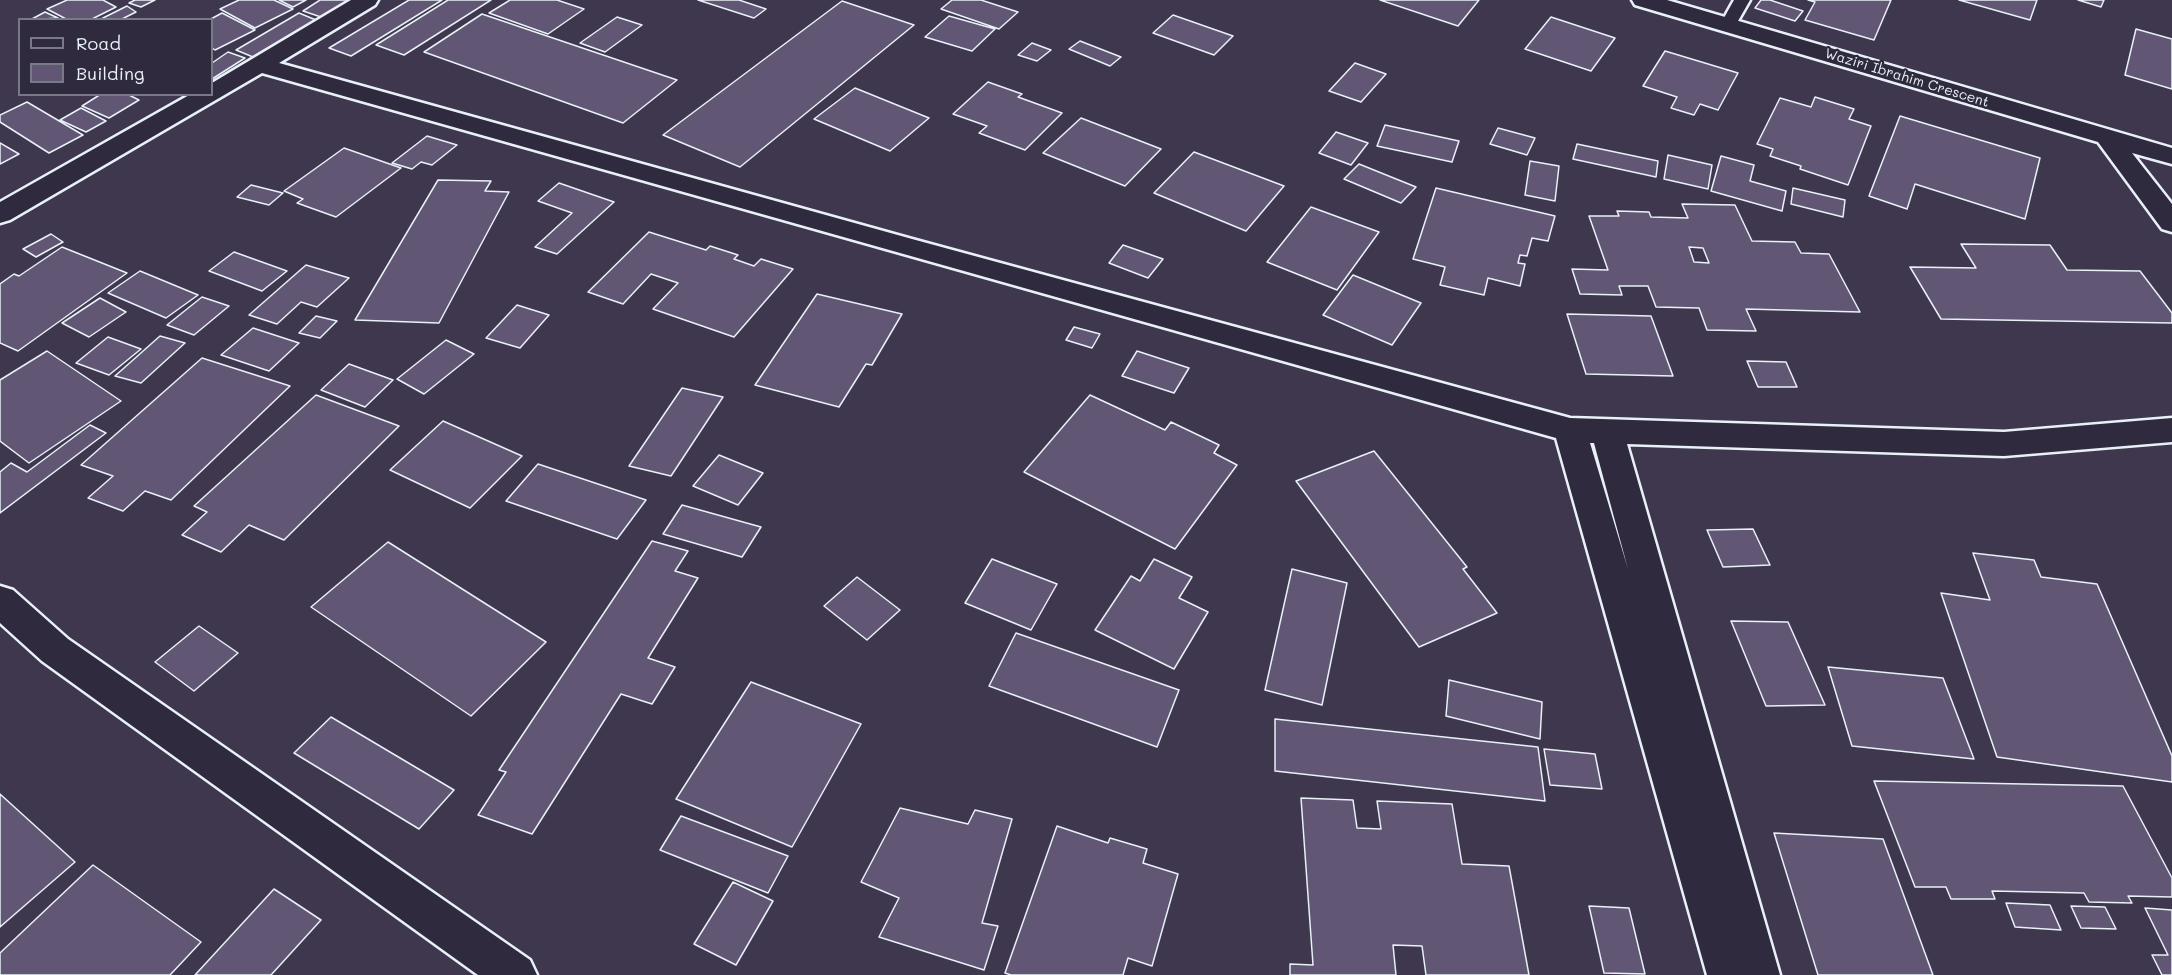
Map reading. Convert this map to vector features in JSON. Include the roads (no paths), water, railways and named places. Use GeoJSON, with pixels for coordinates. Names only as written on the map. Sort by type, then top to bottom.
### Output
{"type":"FeatureCollection","features":[{"type":"Feature","properties":{"kind":"street"},"geometry":{"type":"LineString","coordinates":[[213,93],[367,0]]}},
{"type":"Feature","properties":{"kind":"street","name":"Waziri Ibrahim Crescent"},"geometry":{"type":"LineString","coordinates":[[1643,0],[2172,156]]}},
{"type":"Feature","properties":{"kind":"street"},"geometry":{"type":"LineString","coordinates":[[261,65],[906,247],[1570,430],[2004,444],[2172,430]]}},
{"type":"Feature","properties":{"kind":"street"},"geometry":{"type":"LineString","coordinates":[[0,214],[207,96]]}},
{"type":"Feature","properties":{"kind":"street"},"geometry":{"type":"LineString","coordinates":[[2108,138],[2172,223]]}},
{"type":"Feature","properties":{"kind":"street"},"geometry":{"type":"LineString","coordinates":[[1570,430],[1729,975]]}},
{"type":"Feature","properties":{"kind":"street"},"geometry":{"type":"LineString","coordinates":[[1607,431],[1758,975]]}},
{"type":"Feature","properties":{"kind":"street"},"geometry":{"type":"LineString","coordinates":[[0,602],[55,650],[515,975]]}},
{"type":"Feature","properties":{"kind":"lane"},"geometry":{"type":"LineString","coordinates":[[1728,25],[1742,0]]}}]}
